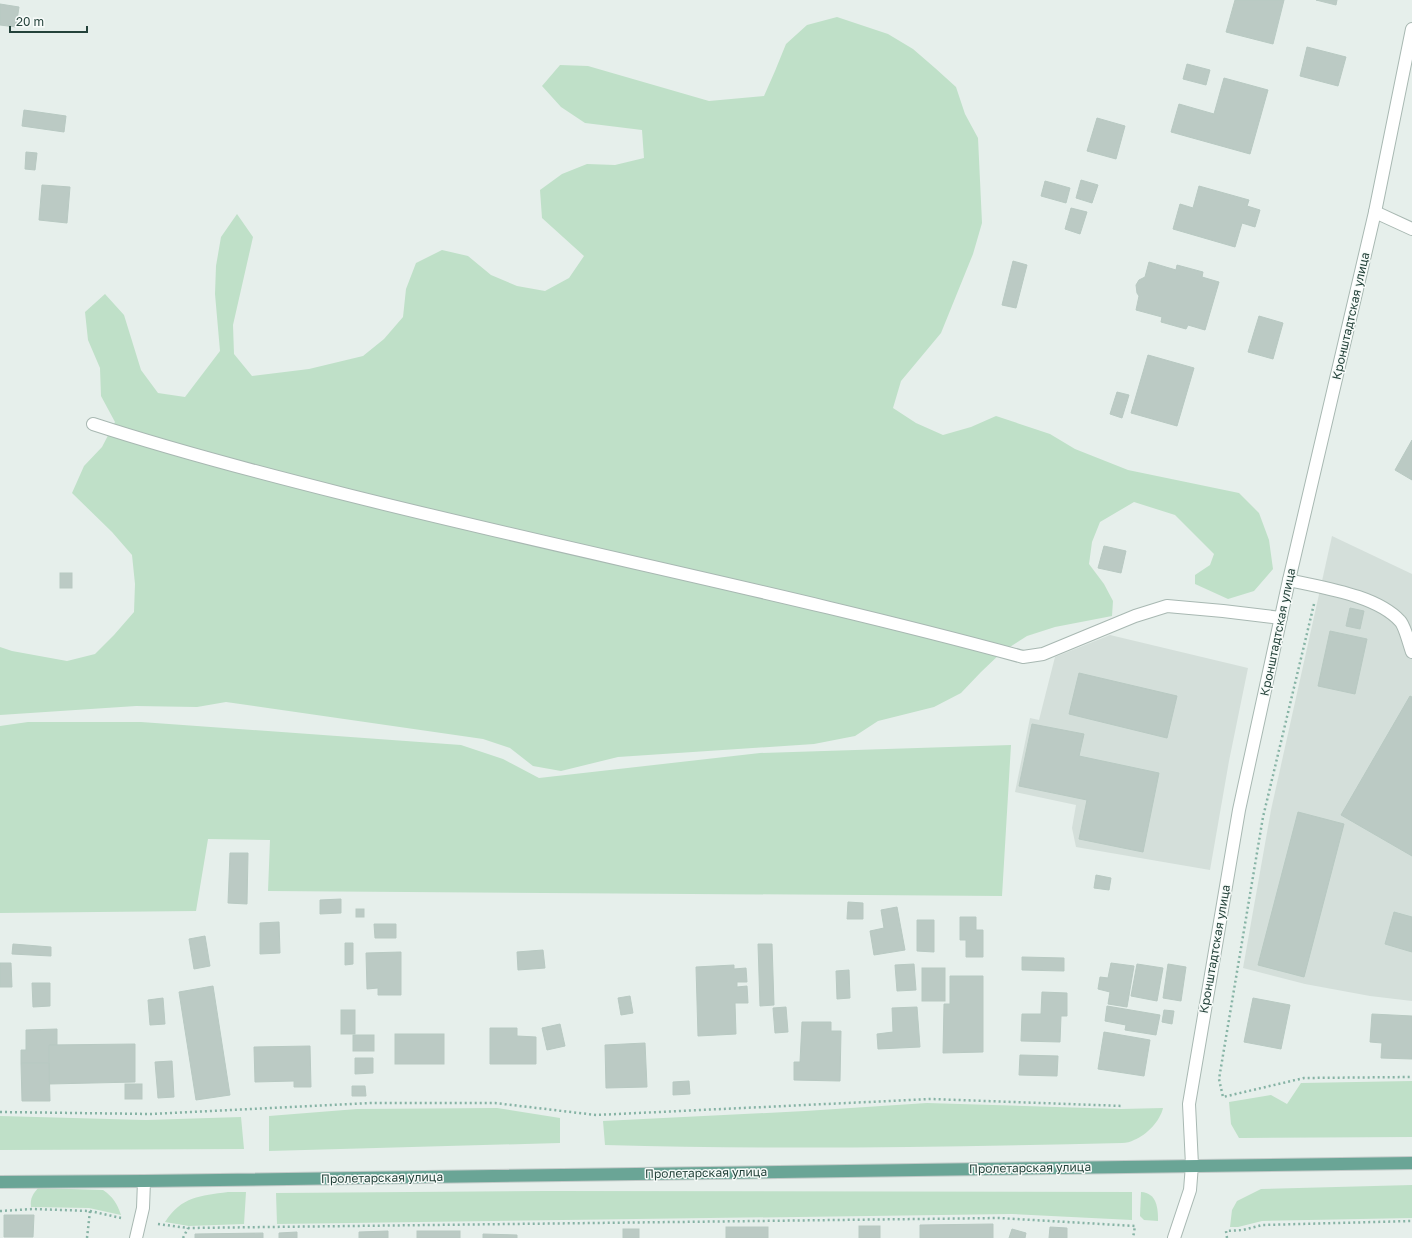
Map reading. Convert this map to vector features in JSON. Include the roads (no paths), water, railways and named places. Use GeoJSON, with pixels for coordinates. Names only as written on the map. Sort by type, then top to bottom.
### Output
{"type":"FeatureCollection","features":[{"type":"Feature","properties":{"kind":"main road","name":"Пролетарская улица"},"geometry":{"type":"LineString","coordinates":[[0,1182],[1412,1163]]}},
{"type":"Feature","properties":{"kind":"street","name":"Кронштадтская улица"},"geometry":{"type":"LineString","coordinates":[[1174,1238],[1190,1190],[1192,1165],[1189,1104],[1239,810],[1289,580],[1374,212],[1412,29]]}},
{"type":"Feature","properties":{"kind":"street"},"geometry":{"type":"LineString","coordinates":[[1374,212],[1412,229]]}},
{"type":"Feature","properties":{"kind":"street"},"geometry":{"type":"LineString","coordinates":[[93,424],[147,442],[244,469],[423,514],[820,605],[1023,658],[1043,654],[1134,616],[1167,606],[1281,618]]}},
{"type":"Feature","properties":{"kind":"street"},"geometry":{"type":"LineString","coordinates":[[1289,580],[1365,599],[1384,608],[1402,622],[1412,652]]}},
{"type":"Feature","properties":{"kind":"street"},"geometry":{"type":"LineString","coordinates":[[136,1238],[144,1208],[144,1181]]}}]}
